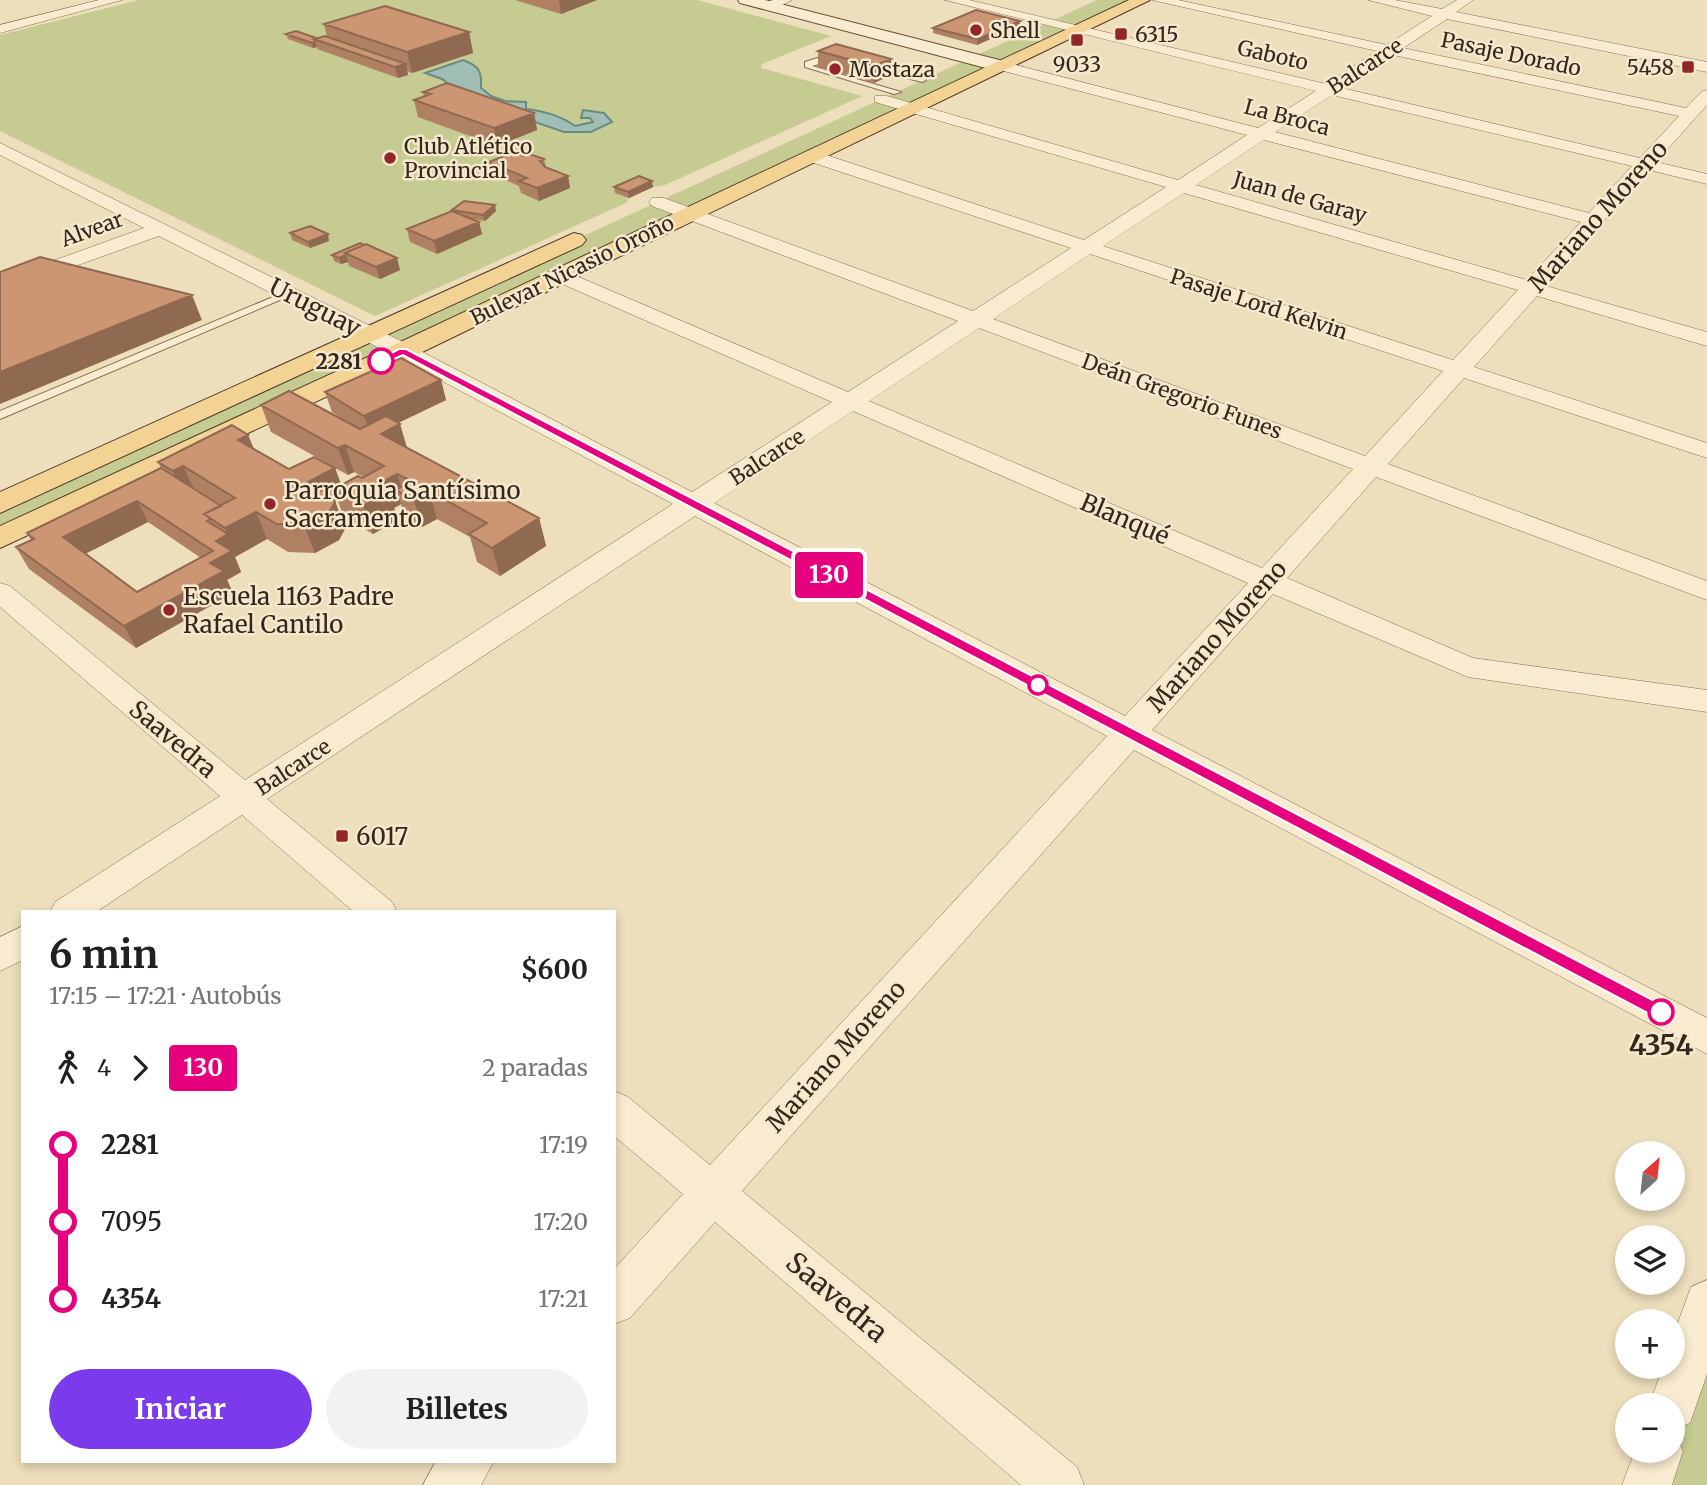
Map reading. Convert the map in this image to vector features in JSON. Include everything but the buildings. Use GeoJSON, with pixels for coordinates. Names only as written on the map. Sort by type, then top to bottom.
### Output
{"type":"FeatureCollection","features":[{"type":"Feature","properties":{"kind":"main road","name":"Bulevar Nicasio Oroño"},"geometry":{"type":"LineString","coordinates":[[0,538],[403,351],[1142,0]]}},
{"type":"Feature","properties":{"kind":"main road"},"geometry":{"type":"LineString","coordinates":[[1023,34],[1074,11]]}},
{"type":"Feature","properties":{"kind":"main road"},"geometry":{"type":"LineString","coordinates":[[855,111],[999,45]]}},
{"type":"Feature","properties":{"kind":"main road","name":"Bulevar Nicasio Oroño"},"geometry":{"type":"LineString","coordinates":[[633,213],[682,190]]}},
{"type":"Feature","properties":{"kind":"main road","name":"Bulevar Nicasio Oroño"},"geometry":{"type":"LineString","coordinates":[[0,504],[596,230]]}},
{"type":"Feature","properties":{"kind":"street"},"geometry":{"type":"LineString","coordinates":[[0,29],[115,0]]}},
{"type":"Feature","properties":{"kind":"street","name":"La Broca"},"geometry":{"type":"LineString","coordinates":[[747,0],[777,3],[1000,66],[1593,220]]}},
{"type":"Feature","properties":{"kind":"street","name":"Gaboto"},"geometry":{"type":"LineString","coordinates":[[952,0],[1707,179]]}},
{"type":"Feature","properties":{"kind":"street","name":"Pasaje Dorado"},"geometry":{"type":"LineString","coordinates":[[1159,0],[1390,50],[1698,104]]}},
{"type":"Feature","properties":{"kind":"street"},"geometry":{"type":"LineString","coordinates":[[1375,0],[1707,67]]}},
{"type":"Feature","properties":{"kind":"street","name":"Balcarce"},"geometry":{"type":"LineString","coordinates":[[71,910],[1465,0]]}},
{"type":"Feature","properties":{"kind":"street","name":"Juan de Garay"},"geometry":{"type":"LineString","coordinates":[[889,96],[912,108],[1707,339]]}},
{"type":"Feature","properties":{"kind":"street","name":"Mariano Moreno"},"geometry":{"type":"LineString","coordinates":[[616,1300],[1698,104]]}},
{"type":"Feature","properties":{"kind":"street","name":"Uruguay"},"geometry":{"type":"LineString","coordinates":[[0,148],[403,351],[1707,1037]]}},
{"type":"Feature","properties":{"kind":"street","name":"Pasaje Lord Kelvin"},"geometry":{"type":"LineString","coordinates":[[811,156],[1707,451]]}},
{"type":"Feature","properties":{"kind":"street","name":"Deán Gregorio Funes"},"geometry":{"type":"LineString","coordinates":[[658,202],[1707,591]]}},
{"type":"Feature","properties":{"kind":"street","name":"Alvear"},"geometry":{"type":"LineString","coordinates":[[0,287],[160,229]]}},
{"type":"Feature","properties":{"kind":"street","name":"Blanqué"},"geometry":{"type":"LineString","coordinates":[[560,276],[1468,667],[1707,701]]}},
{"type":"Feature","properties":{"kind":"street","name":"Saavedra"},"geometry":{"type":"LineString","coordinates":[[0,592],[377,910]]}},
{"type":"Feature","properties":{"kind":"street"},"geometry":{"type":"LineString","coordinates":[[0,956],[21,942]]}},
{"type":"Feature","properties":{"kind":"street","name":"Saavedra"},"geometry":{"type":"LineString","coordinates":[[616,1112],[1059,1485]]}},
{"type":"Feature","properties":{"kind":"street"},"geometry":{"type":"LineString","coordinates":[[1677,1393],[1707,1303]]}},
{"type":"Feature","properties":{"kind":"street"},"geometry":{"type":"LineString","coordinates":[[448,1485],[468,1463]]}},
{"type":"Feature","properties":{"kind":"street"},"geometry":{"type":"LineString","coordinates":[[1647,1485],[1654,1463]]}},
{"type":"Feature","properties":{"kind":"lane"},"geometry":{"type":"LineString","coordinates":[[850,61],[827,57],[808,64],[889,96]]}},
{"type":"Feature","properties":{"kind":"lane"},"geometry":{"type":"LineString","coordinates":[[862,64],[922,80]]}},
{"type":"Feature","properties":{"kind":"lane"},"geometry":{"type":"LineString","coordinates":[[0,415],[289,294]]}},
{"type":"Feature","properties":{"kind":"green space","name":"Club Atlético Provincial"},"geometry":{"type":"Polygon","coordinates":[[[139,0],[697,0],[831,36],[762,64],[761,68],[862,96],[665,185],[638,193],[626,203],[375,316],[0,131],[0,35],[139,0]]]}},
{"type":"Feature","properties":{"kind":"green space"},"geometry":{"type":"Polygon","coordinates":[[[1097,0],[1142,0],[0,538],[0,504],[1097,0]]]}},
{"type":"Feature","properties":{"kind":"green space"},"geometry":{"type":"Polygon","coordinates":[[[1707,1303],[1707,1485],[1647,1485],[1655,1463],[1685,1463],[1685,1393],[1677,1393],[1682,1379],[1685,1379],[1685,1370],[1707,1303]]]}},
{"type":"Feature","properties":{"kind":"water"},"geometry":{"type":"Polygon","coordinates":[[[463,60],[478,70],[481,88],[491,96],[505,101],[526,102],[526,109],[552,114],[575,126],[593,122],[590,118],[581,118],[583,110],[604,113],[612,122],[591,132],[564,132],[468,99],[442,79],[425,73],[463,60]]]}},
{"type":"Feature","properties":{"kind":"bus line","name":"130"},"geometry":{"type":"LineString","coordinates":[[381,361],[403,351],[1661,1012]]}},
{"type":"Feature","properties":{"kind":"place","name":"Shell"},"geometry":{"type":"Point","coordinates":[976,30]}},
{"type":"Feature","properties":{"kind":"place","name":"6315"},"geometry":{"type":"Point","coordinates":[1121,34]}},
{"type":"Feature","properties":{"kind":"place","name":"9033"},"geometry":{"type":"Point","coordinates":[1077,40]}},
{"type":"Feature","properties":{"kind":"place","name":"5458"},"geometry":{"type":"Point","coordinates":[1688,67]}},
{"type":"Feature","properties":{"kind":"place","name":"Mostaza"},"geometry":{"type":"Point","coordinates":[835,69]}},
{"type":"Feature","properties":{"kind":"place","name":"Club Atlético Provincial"},"geometry":{"type":"Point","coordinates":[390,158]}},
{"type":"Feature","properties":{"kind":"place","name":"2281"},"geometry":{"type":"Point","coordinates":[381,361]}},
{"type":"Feature","properties":{"kind":"place","name":"Parroquia Santísimo Sacramento"},"geometry":{"type":"Point","coordinates":[270,504]}},
{"type":"Feature","properties":{"kind":"place","name":"Escuela 1163 Padre Rafael Cantilo"},"geometry":{"type":"Point","coordinates":[169,610]}},
{"type":"Feature","properties":{"kind":"place","name":"6017"},"geometry":{"type":"Point","coordinates":[342,836]}},
{"type":"Feature","properties":{"kind":"place","name":"4354"},"geometry":{"type":"Point","coordinates":[1661,1012]}}]}
